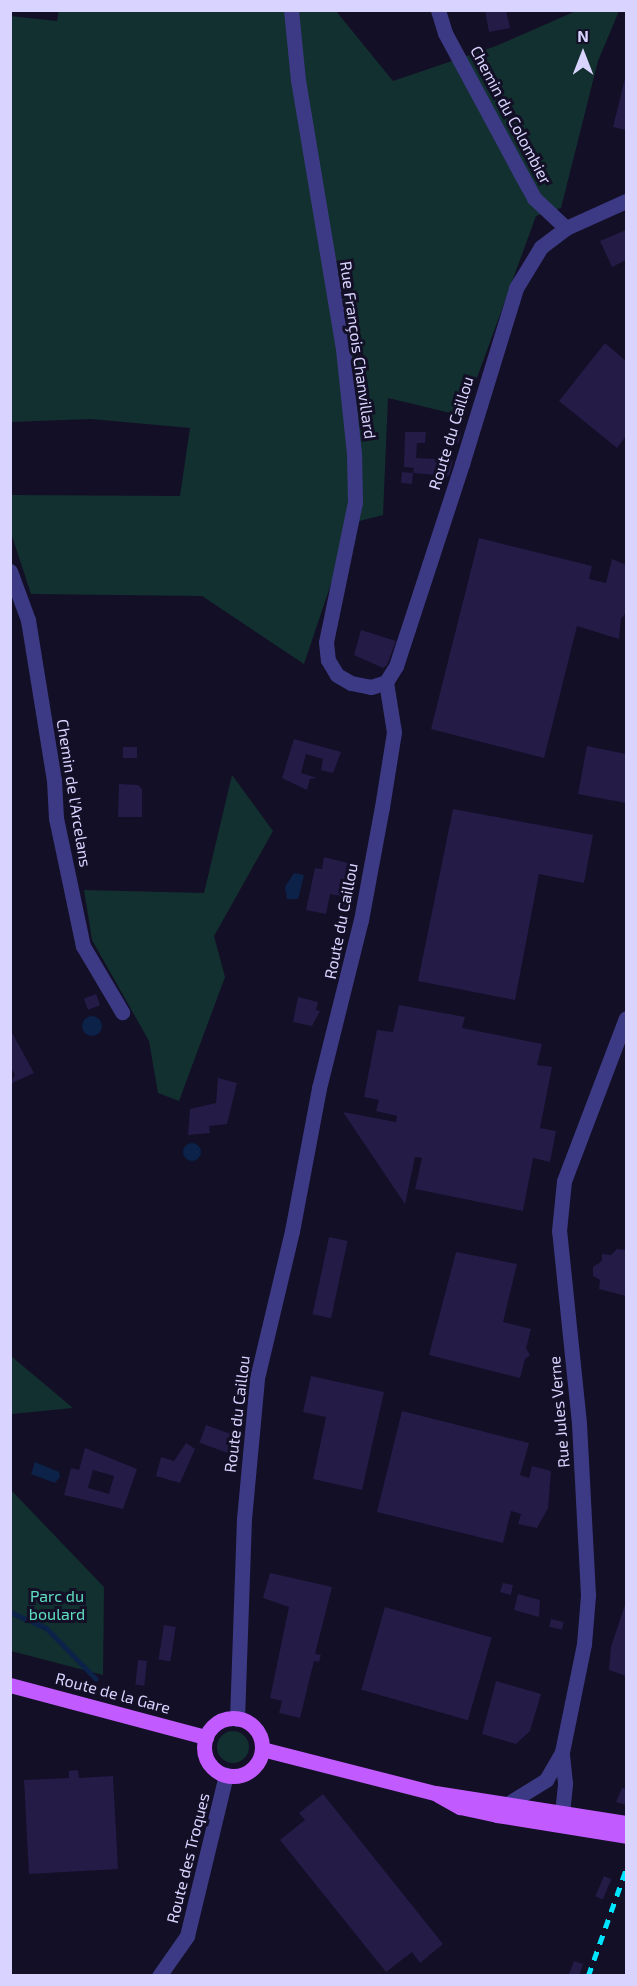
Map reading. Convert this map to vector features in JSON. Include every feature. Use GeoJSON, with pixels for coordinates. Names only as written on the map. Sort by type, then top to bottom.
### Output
{"type":"FeatureCollection","features":[{"type":"Feature","properties":{"kind":"main road","name":"Route de la Gare"},"geometry":{"type":"LineString","coordinates":[[10,1685],[206,1737]]}},
{"type":"Feature","properties":{"kind":"main road"},"geometry":{"type":"LineString","coordinates":[[237,1719],[253,1726],[262,1749],[251,1770],[226,1775],[210,1765],[204,1746],[206,1737],[219,1722],[237,1719]]}},
{"type":"Feature","properties":{"kind":"main road"},"geometry":{"type":"LineString","coordinates":[[262,1749],[435,1793],[627,1823]]}},
{"type":"Feature","properties":{"kind":"main road"},"geometry":{"type":"LineString","coordinates":[[435,1793],[460,1807],[627,1836]]}},
{"type":"Feature","properties":{"kind":"street","name":"Rue François Chanvillard"},"geometry":{"type":"LineString","coordinates":[[291,10],[298,80],[343,349],[354,453],[355,502],[326,642],[328,660],[337,675],[351,683],[371,687],[386,682]]}},
{"type":"Feature","properties":{"kind":"street","name":"Chemin du Colombier"},"geometry":{"type":"LineString","coordinates":[[438,10],[446,33],[534,198],[566,228]]}},
{"type":"Feature","properties":{"kind":"street","name":"Route du Caillou"},"geometry":{"type":"LineString","coordinates":[[237,1719],[241,1681],[248,1472],[259,1367],[291,1231],[319,1088],[361,920],[382,807],[394,732],[386,682],[396,666],[462,465],[516,288],[541,248],[566,228],[627,201]]}},
{"type":"Feature","properties":{"kind":"street","name":"Chemin de l'Arcelans"},"geometry":{"type":"LineString","coordinates":[[10,571],[28,620],[54,780],[56,818],[83,946],[122,1012]]}},
{"type":"Feature","properties":{"kind":"street","name":"Rue Jules Verne"},"geometry":{"type":"LineString","coordinates":[[562,1813],[566,1783],[562,1752],[584,1644],[588,1595],[579,1423],[559,1231],[564,1181],[627,1018]]}},
{"type":"Feature","properties":{"kind":"street"},"geometry":{"type":"LineString","coordinates":[[509,1803],[546,1780],[562,1752]]}},
{"type":"Feature","properties":{"kind":"street","name":"Route des Troques"},"geometry":{"type":"LineString","coordinates":[[159,1976],[187,1936],[226,1775]]}},
{"type":"Feature","properties":{"kind":"green space"},"geometry":{"type":"Polygon","coordinates":[[[59,10],[336,11],[393,81],[496,46],[576,11],[619,11],[598,61],[561,208],[536,216],[463,416],[388,398],[383,515],[344,525],[337,566],[304,664],[202,596],[31,594],[11,533],[11,495],[180,496],[190,428],[91,419],[11,422],[10,16],[57,21],[59,10]]]}},
{"type":"Feature","properties":{"kind":"green space"},"geometry":{"type":"Polygon","coordinates":[[[232,775],[273,831],[214,936],[225,977],[179,1101],[158,1093],[149,1041],[92,940],[84,890],[204,893],[232,775]]]}},
{"type":"Feature","properties":{"kind":"green space"},"geometry":{"type":"Polygon","coordinates":[[[11,1356],[73,1408],[11,1414],[11,1356]]]}},
{"type":"Feature","properties":{"kind":"green space","name":"Parc du boulard"},"geometry":{"type":"Polygon","coordinates":[[[11,1490],[104,1587],[103,1675],[11,1651],[11,1490]]]}},
{"type":"Feature","properties":{"kind":"green space"},"geometry":{"type":"Polygon","coordinates":[[[233,1731],[244,1736],[249,1747],[244,1758],[233,1763],[222,1758],[217,1747],[222,1736],[233,1731]]]}},
{"type":"Feature","properties":{"kind":"water"},"geometry":{"type":"Polygon","coordinates":[[[294,873],[304,875],[298,899],[287,899],[285,887],[294,873]]]}},
{"type":"Feature","properties":{"kind":"water"},"geometry":{"type":"Polygon","coordinates":[[[92,1016],[99,1019],[102,1026],[99,1033],[92,1036],[85,1033],[82,1026],[85,1019],[92,1016]]]}},
{"type":"Feature","properties":{"kind":"water"},"geometry":{"type":"Polygon","coordinates":[[[192,1143],[198,1146],[201,1152],[198,1158],[192,1161],[186,1158],[183,1152],[186,1146],[192,1143]]]}},
{"type":"Feature","properties":{"kind":"water"},"geometry":{"type":"Polygon","coordinates":[[[35,1462],[59,1472],[60,1477],[55,1483],[31,1474],[35,1462]]]}},
{"type":"Feature","properties":{"kind":"building"},"geometry":{"type":"Polygon","coordinates":[[[485,10],[506,10],[510,28],[489,32],[485,10]]]}},
{"type":"Feature","properties":{"kind":"building"},"geometry":{"type":"Polygon","coordinates":[[[626,74],[626,130],[613,127],[626,74]]]}},
{"type":"Feature","properties":{"kind":"building"},"geometry":{"type":"Polygon","coordinates":[[[626,230],[626,260],[612,267],[600,241],[626,230]]]}},
{"type":"Feature","properties":{"kind":"building"},"geometry":{"type":"Polygon","coordinates":[[[605,343],[626,361],[626,436],[617,448],[559,401],[605,343]]]}},
{"type":"Feature","properties":{"kind":"building"},"geometry":{"type":"Polygon","coordinates":[[[447,430],[461,433],[459,443],[445,440],[447,430]]]}},
{"type":"Feature","properties":{"kind":"building"},"geometry":{"type":"Polygon","coordinates":[[[405,432],[426,432],[425,443],[417,443],[416,458],[453,460],[449,476],[413,473],[414,468],[404,467],[405,432]]]}},
{"type":"Feature","properties":{"kind":"building"},"geometry":{"type":"Polygon","coordinates":[[[402,472],[413,473],[412,484],[401,483],[402,472]]]}},
{"type":"Feature","properties":{"kind":"building"},"geometry":{"type":"Polygon","coordinates":[[[479,538],[592,566],[589,579],[606,583],[612,559],[626,565],[626,612],[621,619],[619,639],[577,626],[544,758],[431,729],[479,538]]]}},
{"type":"Feature","properties":{"kind":"building"},"geometry":{"type":"Polygon","coordinates":[[[361,630],[396,641],[387,665],[383,668],[354,655],[361,630]]]}},
{"type":"Feature","properties":{"kind":"building"},"geometry":{"type":"Polygon","coordinates":[[[294,739],[341,752],[333,773],[321,770],[323,759],[306,754],[301,773],[317,778],[310,779],[307,790],[282,778],[294,739]]]}},
{"type":"Feature","properties":{"kind":"building"},"geometry":{"type":"Polygon","coordinates":[[[587,746],[626,754],[626,803],[578,794],[587,746]]]}},
{"type":"Feature","properties":{"kind":"building"},"geometry":{"type":"Polygon","coordinates":[[[123,747],[137,747],[137,758],[123,758],[123,747]]]}},
{"type":"Feature","properties":{"kind":"building"},"geometry":{"type":"Polygon","coordinates":[[[119,784],[138,785],[142,789],[142,817],[118,817],[119,784]]]}},
{"type":"Feature","properties":{"kind":"building"},"geometry":{"type":"Polygon","coordinates":[[[453,809],[593,835],[584,883],[539,874],[515,1000],[418,981],[453,809]]]}},
{"type":"Feature","properties":{"kind":"building"},"geometry":{"type":"Polygon","coordinates":[[[324,857],[359,866],[348,915],[339,913],[342,896],[330,894],[326,914],[306,910],[315,868],[322,869],[324,857]]]}},
{"type":"Feature","properties":{"kind":"building"},"geometry":{"type":"Polygon","coordinates":[[[96,994],[100,1005],[88,1010],[84,998],[96,994]]]}},
{"type":"Feature","properties":{"kind":"building"},"geometry":{"type":"Polygon","coordinates":[[[298,997],[318,1002],[316,1010],[320,1011],[312,1026],[293,1022],[298,997]]]}},
{"type":"Feature","properties":{"kind":"building"},"geometry":{"type":"Polygon","coordinates":[[[399,1005],[465,1017],[462,1028],[542,1044],[537,1065],[552,1067],[540,1128],[556,1131],[550,1162],[533,1158],[523,1211],[415,1189],[422,1158],[415,1157],[405,1204],[343,1112],[396,1122],[397,1116],[376,1111],[379,1100],[364,1097],[377,1030],[393,1032],[399,1005]]]}},
{"type":"Feature","properties":{"kind":"building"},"geometry":{"type":"Polygon","coordinates":[[[10,1029],[34,1073],[10,1084],[15,1075],[10,1065],[10,1029]]]}},
{"type":"Feature","properties":{"kind":"building"},"geometry":{"type":"Polygon","coordinates":[[[218,1078],[237,1083],[227,1124],[209,1126],[210,1133],[188,1135],[190,1109],[216,1103],[218,1078]]]}},
{"type":"Feature","properties":{"kind":"building"},"geometry":{"type":"Polygon","coordinates":[[[329,1237],[348,1241],[331,1318],[313,1314],[329,1237]]]}},
{"type":"Feature","properties":{"kind":"building"},"geometry":{"type":"Polygon","coordinates":[[[617,1249],[626,1250],[626,1296],[599,1289],[600,1280],[593,1276],[593,1267],[602,1261],[602,1254],[611,1255],[617,1249]]]}},
{"type":"Feature","properties":{"kind":"building"},"geometry":{"type":"Polygon","coordinates":[[[456,1252],[517,1264],[503,1322],[531,1329],[526,1348],[530,1355],[525,1359],[520,1378],[429,1355],[456,1252]]]}},
{"type":"Feature","properties":{"kind":"building"},"geometry":{"type":"Polygon","coordinates":[[[311,1376],[384,1392],[362,1490],[313,1479],[326,1417],[303,1412],[311,1376]]]}},
{"type":"Feature","properties":{"kind":"building"},"geometry":{"type":"Polygon","coordinates":[[[402,1411],[529,1443],[520,1475],[529,1478],[532,1466],[551,1471],[548,1508],[537,1528],[518,1524],[521,1514],[511,1511],[503,1543],[377,1512],[402,1411]]]}},
{"type":"Feature","properties":{"kind":"building"},"geometry":{"type":"Polygon","coordinates":[[[206,1425],[234,1435],[228,1453],[200,1443],[206,1425]]]}},
{"type":"Feature","properties":{"kind":"building"},"geometry":{"type":"Polygon","coordinates":[[[186,1443],[195,1449],[180,1483],[156,1476],[161,1457],[174,1461],[186,1443]]]}},
{"type":"Feature","properties":{"kind":"building"},"geometry":{"type":"Polygon","coordinates":[[[85,1448],[137,1469],[123,1509],[64,1495],[71,1468],[79,1470],[85,1448]],[[93,1470],[88,1488],[109,1494],[114,1476],[93,1470]]]}},
{"type":"Feature","properties":{"kind":"building"},"geometry":{"type":"Polygon","coordinates":[[[270,1573],[332,1587],[315,1654],[321,1655],[319,1662],[314,1661],[300,1718],[279,1713],[282,1701],[270,1698],[289,1607],[263,1598],[270,1573]]]}},
{"type":"Feature","properties":{"kind":"building"},"geometry":{"type":"Polygon","coordinates":[[[503,1583],[513,1585],[511,1595],[500,1592],[503,1583]]]}},
{"type":"Feature","properties":{"kind":"building"},"geometry":{"type":"Polygon","coordinates":[[[518,1594],[540,1600],[539,1617],[514,1610],[518,1594]]]}},
{"type":"Feature","properties":{"kind":"building"},"geometry":{"type":"Polygon","coordinates":[[[626,1602],[626,1676],[609,1670],[611,1647],[626,1602]]]}},
{"type":"Feature","properties":{"kind":"building"},"geometry":{"type":"Polygon","coordinates":[[[385,1607],[492,1638],[468,1720],[361,1690],[385,1607]]]}},
{"type":"Feature","properties":{"kind":"building"},"geometry":{"type":"Polygon","coordinates":[[[551,1619],[564,1622],[562,1630],[549,1627],[551,1619]]]}},
{"type":"Feature","properties":{"kind":"building"},"geometry":{"type":"Polygon","coordinates":[[[164,1625],[176,1627],[170,1661],[159,1660],[164,1625]]]}},
{"type":"Feature","properties":{"kind":"building"},"geometry":{"type":"Polygon","coordinates":[[[138,1660],[147,1661],[144,1686],[135,1685],[138,1660]]]}},
{"type":"Feature","properties":{"kind":"building"},"geometry":{"type":"Polygon","coordinates":[[[496,1681],[541,1694],[530,1731],[516,1744],[482,1734],[496,1681]]]}},
{"type":"Feature","properties":{"kind":"building"},"geometry":{"type":"Polygon","coordinates":[[[78,1770],[79,1778],[113,1776],[118,1869],[29,1874],[24,1780],[69,1778],[69,1771],[78,1770]]]}},
{"type":"Feature","properties":{"kind":"building"},"geometry":{"type":"Polygon","coordinates":[[[622,1788],[626,1789],[626,1805],[616,1802],[622,1788]]]}},
{"type":"Feature","properties":{"kind":"building"},"geometry":{"type":"Polygon","coordinates":[[[323,1794],[443,1944],[420,1963],[412,1952],[386,1972],[280,1840],[305,1820],[299,1813],[323,1794]]]}},
{"type":"Feature","properties":{"kind":"building"},"geometry":{"type":"Polygon","coordinates":[[[604,1876],[611,1879],[603,1899],[595,1896],[604,1876]]]}},
{"type":"Feature","properties":{"kind":"building"},"geometry":{"type":"Polygon","coordinates":[[[574,1961],[583,1964],[579,1976],[569,1974],[574,1961]]]}},
{"type":"Feature","properties":{"kind":"waterway"},"geometry":{"type":"LineString","coordinates":[[10,1612],[46,1628],[96,1679]]}},
{"type":"Feature","properties":{"kind":"railway"},"geometry":{"type":"LineString","coordinates":[[588,1976],[626,1869]]}}]}
